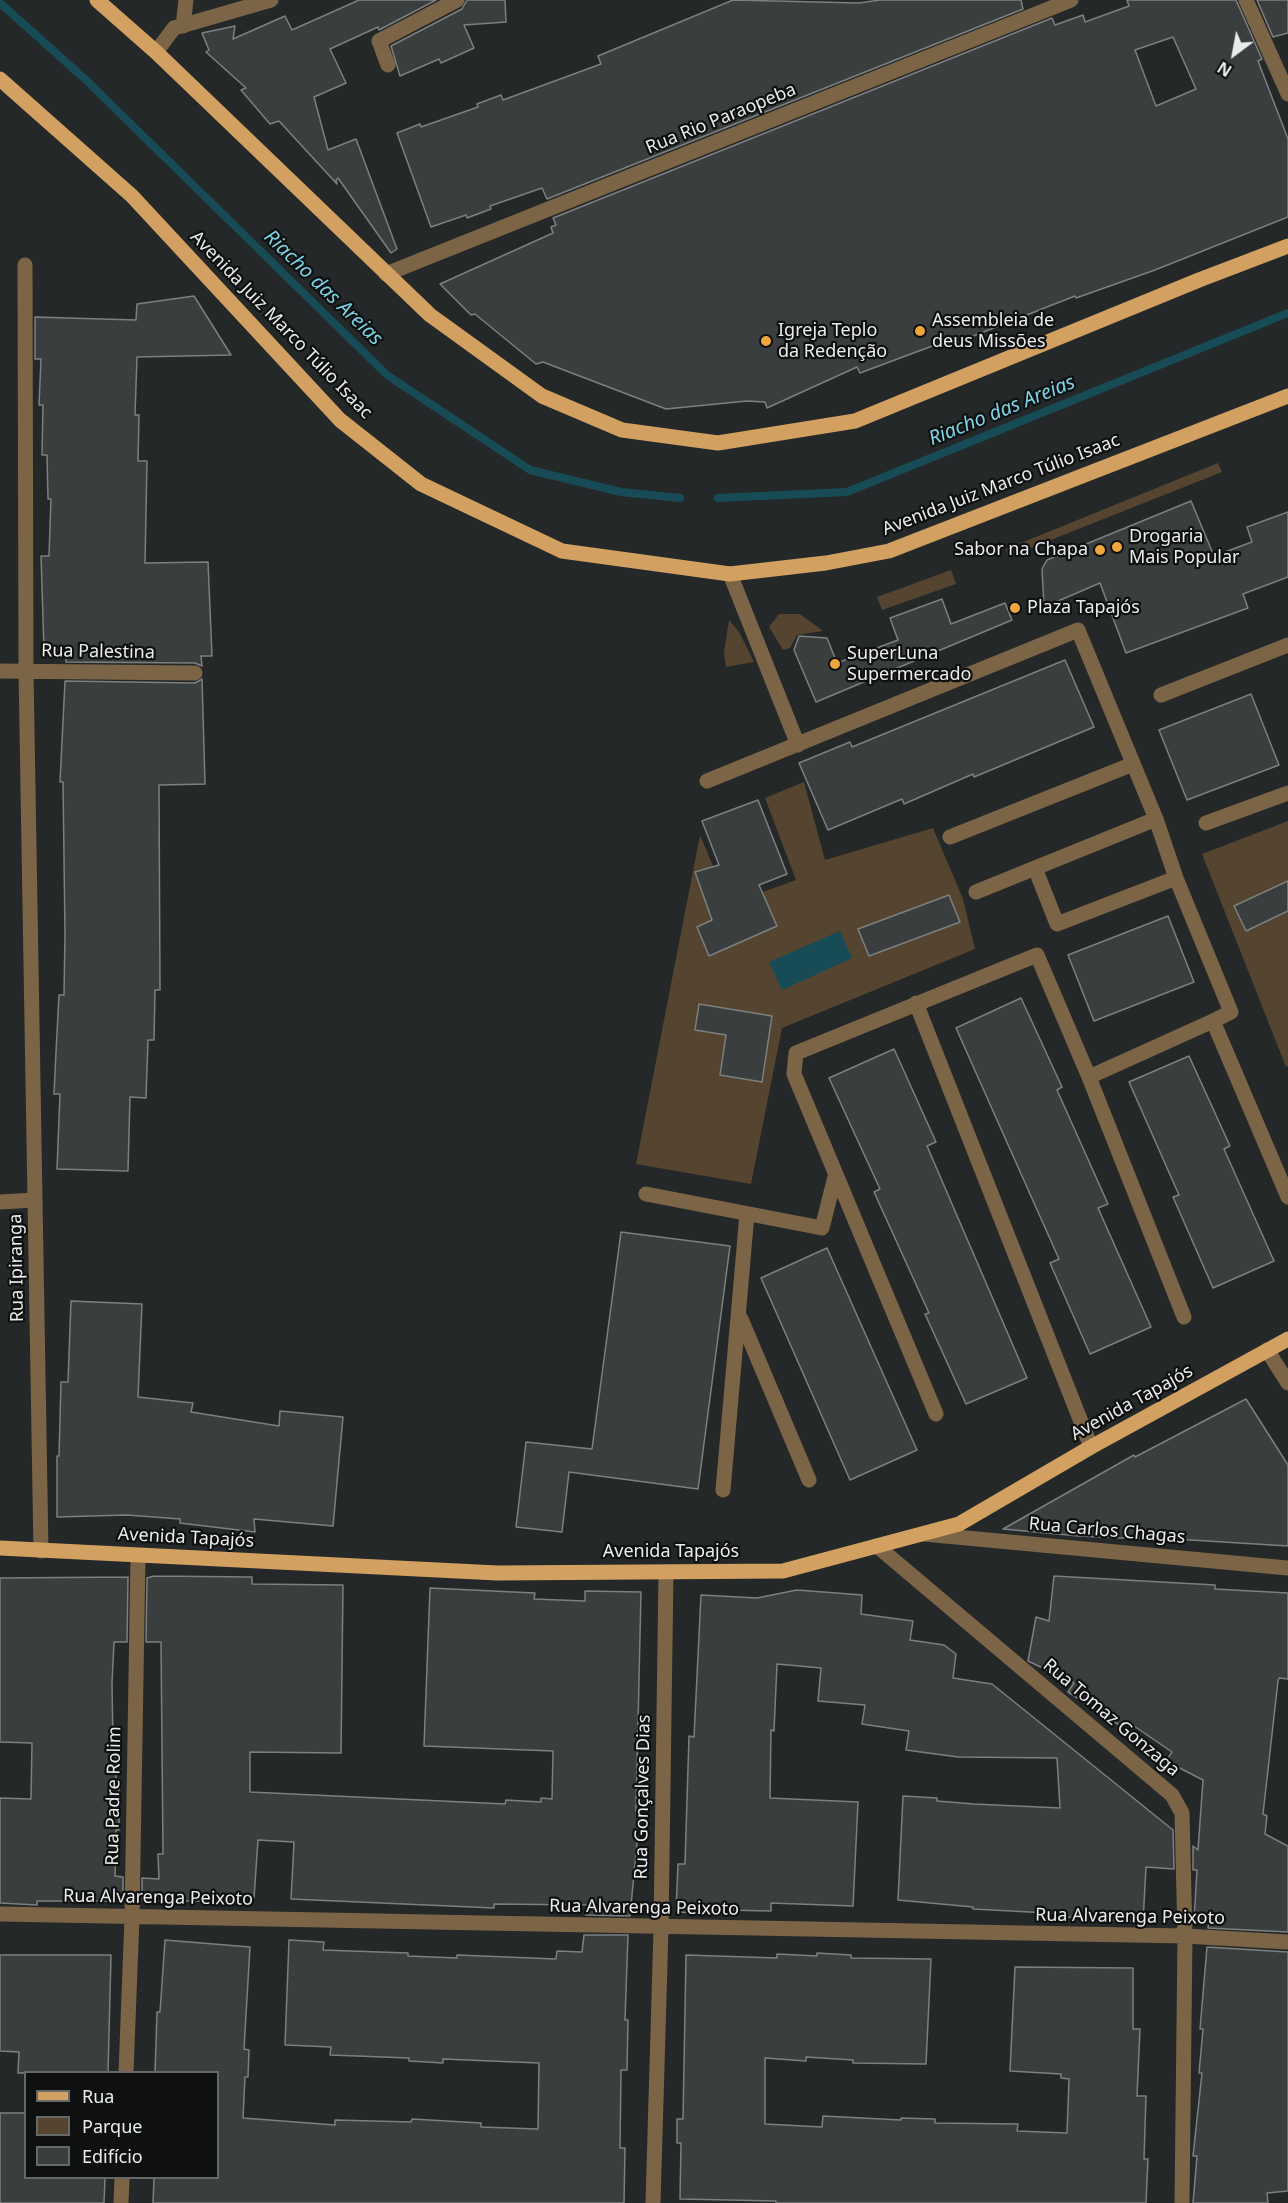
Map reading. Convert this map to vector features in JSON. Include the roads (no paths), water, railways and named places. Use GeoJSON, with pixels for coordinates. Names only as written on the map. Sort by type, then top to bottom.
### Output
{"type":"FeatureCollection","features":[{"type":"Feature","properties":{"kind":"main road"},"geometry":{"type":"LineString","coordinates":[[97,0],[156,52],[430,315],[542,396],[622,430],[718,443],[855,421],[1199,280],[1288,246]]}},
{"type":"Feature","properties":{"kind":"main road","name":"Avenida Juiz Marco Túlio Isaac"},"geometry":{"type":"LineString","coordinates":[[0,80],[132,196],[339,420],[421,484],[562,551],[730,574],[826,563],[889,551],[1288,396]]}},
{"type":"Feature","properties":{"kind":"main road","name":"Avenida Tapajós"},"geometry":{"type":"LineString","coordinates":[[0,1548],[497,1573],[783,1571],[959,1524],[1091,1447],[1288,1339]]}},
{"type":"Feature","properties":{"kind":"street"},"geometry":{"type":"LineString","coordinates":[[183,26],[186,0]]}},
{"type":"Feature","properties":{"kind":"street"},"geometry":{"type":"LineString","coordinates":[[156,52],[174,28],[271,0]]}},
{"type":"Feature","properties":{"kind":"street"},"geometry":{"type":"LineString","coordinates":[[387,65],[379,41],[457,0]]}},
{"type":"Feature","properties":{"kind":"street","name":"Rua Rio Paraopeba"},"geometry":{"type":"LineString","coordinates":[[386,274],[1071,0]]}},
{"type":"Feature","properties":{"kind":"street"},"geometry":{"type":"LineString","coordinates":[[1246,0],[1288,94]]}},
{"type":"Feature","properties":{"kind":"street","name":"Rua Ipiranga"},"geometry":{"type":"LineString","coordinates":[[26,264],[26,671],[41,1551]]}},
{"type":"Feature","properties":{"kind":"street"},"geometry":{"type":"LineString","coordinates":[[730,574],[798,745]]}},
{"type":"Feature","properties":{"kind":"street"},"geometry":{"type":"LineString","coordinates":[[706,781],[1078,630],[1156,819],[1176,878],[1231,1012],[1089,1077]]}},
{"type":"Feature","properties":{"kind":"street"},"geometry":{"type":"LineString","coordinates":[[1161,695],[1288,645]]}},
{"type":"Feature","properties":{"kind":"street","name":"Rua Palestina"},"geometry":{"type":"LineString","coordinates":[[0,671],[195,673]]}},
{"type":"Feature","properties":{"kind":"street"},"geometry":{"type":"LineString","coordinates":[[950,837],[1133,764]]}},
{"type":"Feature","properties":{"kind":"street"},"geometry":{"type":"LineString","coordinates":[[1206,823],[1288,793]]}},
{"type":"Feature","properties":{"kind":"street"},"geometry":{"type":"LineString","coordinates":[[976,892],[1156,819]]}},
{"type":"Feature","properties":{"kind":"street"},"geometry":{"type":"LineString","coordinates":[[1035,868],[1057,924],[1176,878]]}},
{"type":"Feature","properties":{"kind":"street"},"geometry":{"type":"LineString","coordinates":[[936,1414],[835,1177],[794,1074],[796,1053],[1036,955],[1089,1077],[1184,1317]]}},
{"type":"Feature","properties":{"kind":"street"},"geometry":{"type":"LineString","coordinates":[[916,1004],[1091,1447]]}},
{"type":"Feature","properties":{"kind":"street"},"geometry":{"type":"LineString","coordinates":[[1213,1021],[1288,1197]]}},
{"type":"Feature","properties":{"kind":"street"},"geometry":{"type":"LineString","coordinates":[[646,1194],[822,1228],[835,1177]]}},
{"type":"Feature","properties":{"kind":"street"},"geometry":{"type":"LineString","coordinates":[[0,1202],[35,1200]]}},
{"type":"Feature","properties":{"kind":"street"},"geometry":{"type":"LineString","coordinates":[[723,1490],[740,1317],[747,1214]]}},
{"type":"Feature","properties":{"kind":"street"},"geometry":{"type":"LineString","coordinates":[[740,1317],[809,1480]]}},
{"type":"Feature","properties":{"kind":"street"},"geometry":{"type":"LineString","coordinates":[[1267,1350],[1288,1383]]}},
{"type":"Feature","properties":{"kind":"street","name":"Rua Carlos Chagas"},"geometry":{"type":"LineString","coordinates":[[923,1534],[1288,1568]]}},
{"type":"Feature","properties":{"kind":"street","name":"Rua Tomaz Gonzaga"},"geometry":{"type":"LineString","coordinates":[[877,1546],[1172,1795],[1182,1813],[1185,1936],[1182,2203]]}},
{"type":"Feature","properties":{"kind":"street","name":"Rua Padre Rolim"},"geometry":{"type":"LineString","coordinates":[[126,2071],[132,1918],[138,1556]]}},
{"type":"Feature","properties":{"kind":"street","name":"Rua Gonçalves Dias"},"geometry":{"type":"LineString","coordinates":[[653,2203],[661,1929],[666,1572]]}},
{"type":"Feature","properties":{"kind":"street","name":"Rua Alvarenga Peixoto"},"geometry":{"type":"LineString","coordinates":[[0,1914],[661,1929],[1185,1936],[1288,1942]]}},
{"type":"Feature","properties":{"kind":"street"},"geometry":{"type":"LineString","coordinates":[[121,2203],[122,2179]]}},
{"type":"Feature","properties":{"kind":"water"},"geometry":{"type":"Polygon","coordinates":[[[840,931],[852,958],[782,990],[769,962],[840,931]]]}},
{"type":"Feature","properties":{"kind":"waterway","name":"Riacho das Areias"},"geometry":{"type":"LineString","coordinates":[[0,3],[86,80],[387,375],[530,470],[621,492],[680,498]]}},
{"type":"Feature","properties":{"kind":"waterway","name":"Riacho das Areias"},"geometry":{"type":"LineString","coordinates":[[718,498],[847,492],[1288,313]]}},
{"type":"Feature","properties":{"kind":"place","name":"Assembleia de deus Missões"},"geometry":{"type":"Point","coordinates":[920,331]}},
{"type":"Feature","properties":{"kind":"place","name":"Igreja Teplo da Redenção"},"geometry":{"type":"Point","coordinates":[766,341]}},
{"type":"Feature","properties":{"kind":"place","name":"Drogaria Mais Popular"},"geometry":{"type":"Point","coordinates":[1117,547]}},
{"type":"Feature","properties":{"kind":"place","name":"Sabor na Chapa"},"geometry":{"type":"Point","coordinates":[1100,550]}},
{"type":"Feature","properties":{"kind":"place","name":"Plaza Tapajós"},"geometry":{"type":"Point","coordinates":[1015,608]}},
{"type":"Feature","properties":{"kind":"place","name":"SuperLuna Supermercado"},"geometry":{"type":"Point","coordinates":[835,664]}}]}
